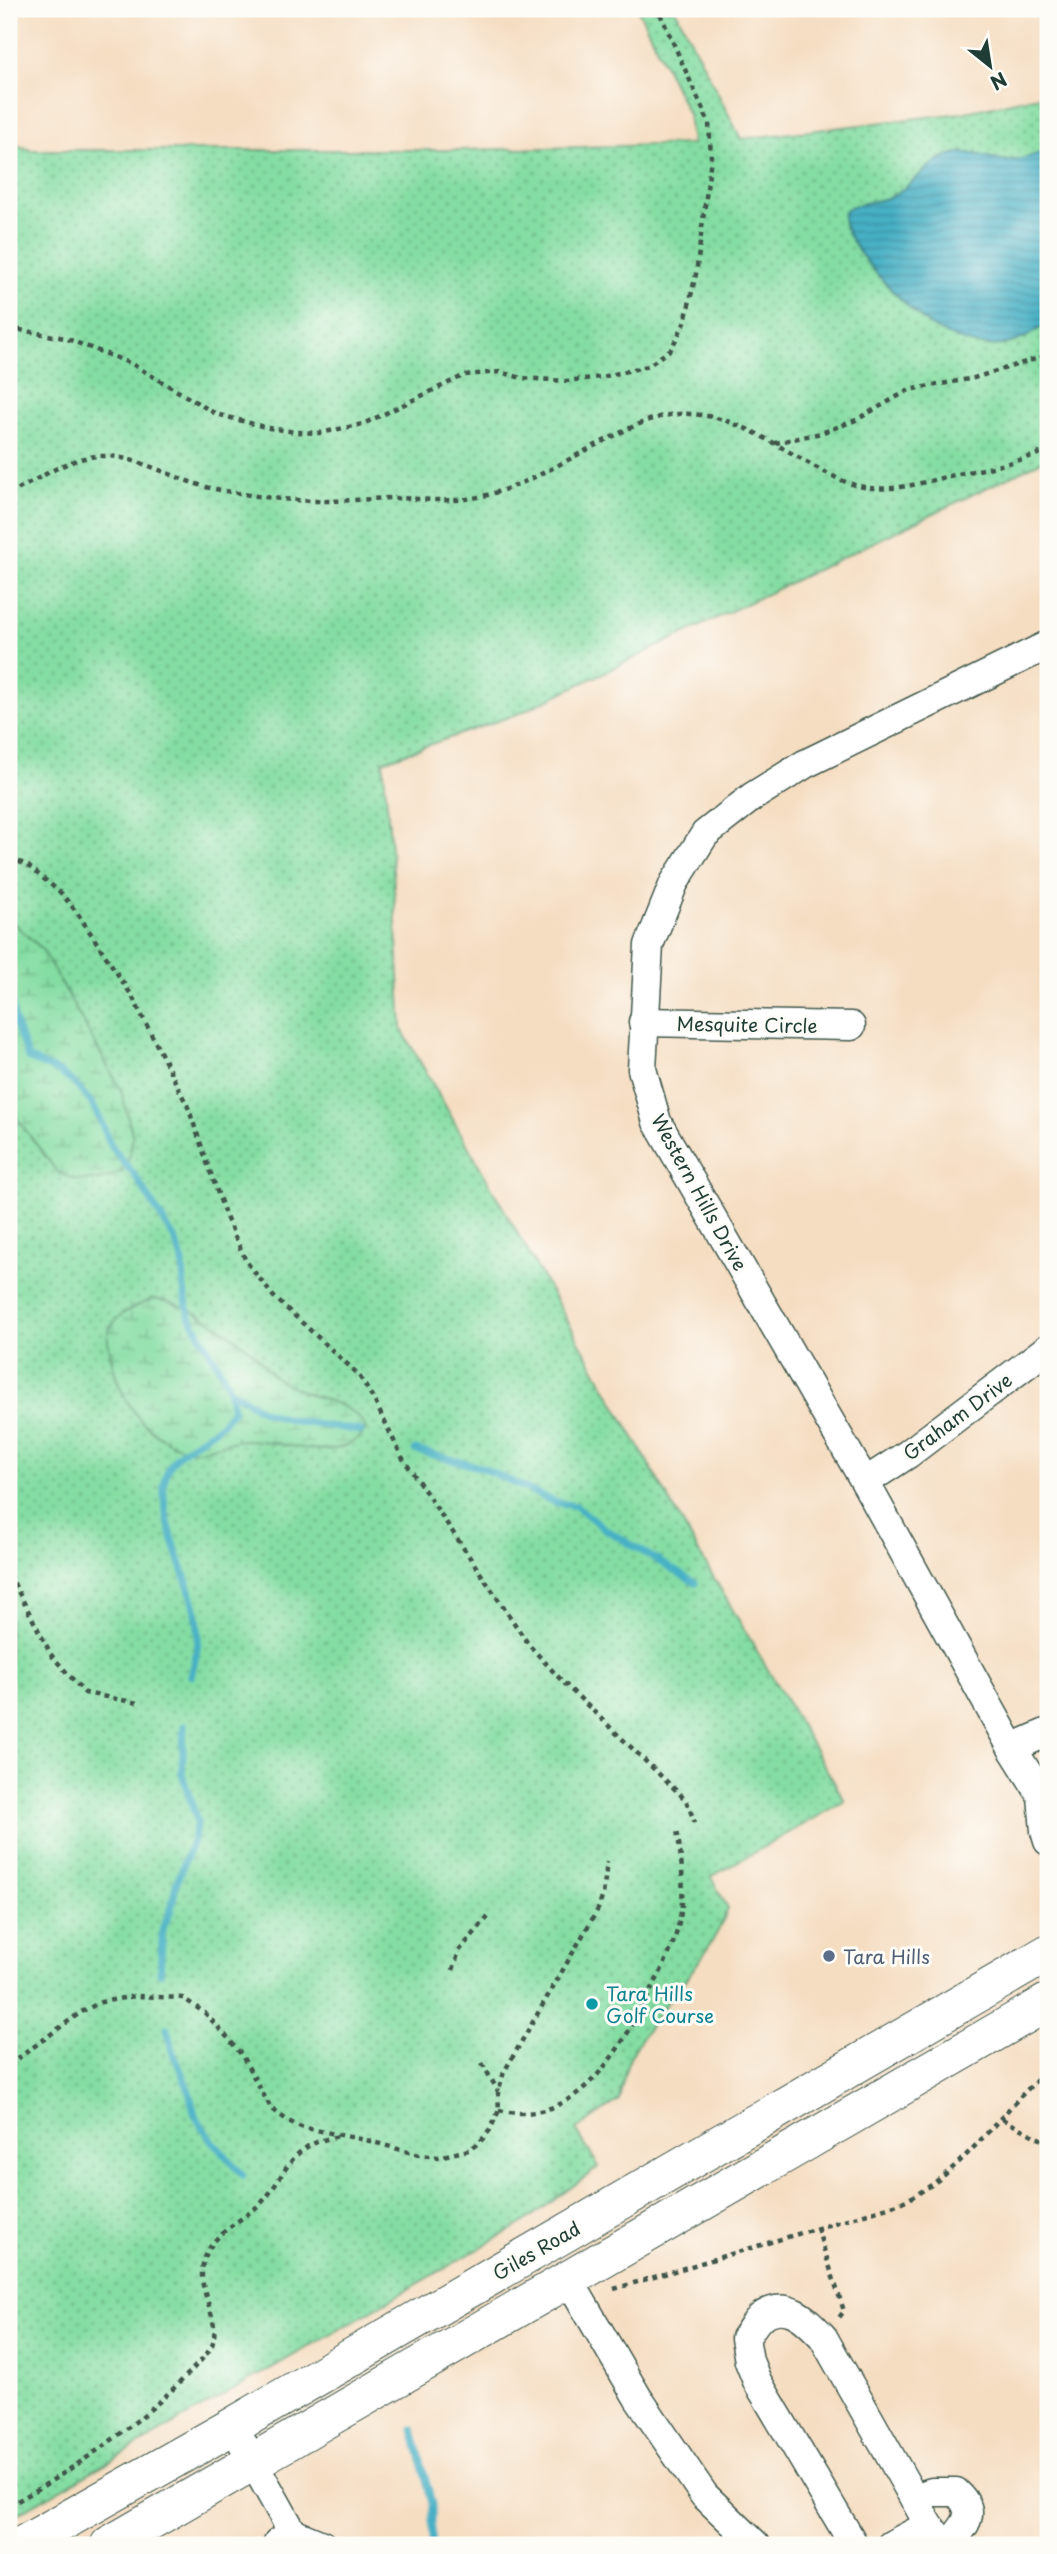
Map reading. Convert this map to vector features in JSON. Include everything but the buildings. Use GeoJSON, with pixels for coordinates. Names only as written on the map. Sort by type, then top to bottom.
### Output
{"type":"FeatureCollection","features":[{"type":"Feature","properties":{"kind":"main road","name":"Giles Road"},"geometry":{"type":"LineString","coordinates":[[22,2545],[233,2426],[1048,1953]]}},
{"type":"Feature","properties":{"kind":"main road"},"geometry":{"type":"LineString","coordinates":[[109,2545],[255,2462],[574,2290],[1048,2002]]}},
{"type":"Feature","properties":{"kind":"street","name":"Western Hills Drive"},"geometry":{"type":"LineString","coordinates":[[1048,645],[804,764],[752,797],[705,834],[674,883],[649,946],[642,1069],[657,1122],[865,1482],[1012,1748],[1045,1797],[1045,1831],[1048,1841]]}},
{"type":"Feature","properties":{"kind":"street","name":"Mesquite Circle"},"geometry":{"type":"LineString","coordinates":[[643,1022],[851,1027]]}},
{"type":"Feature","properties":{"kind":"street","name":"Graham Drive"},"geometry":{"type":"LineString","coordinates":[[865,1482],[908,1454],[1048,1348]]}},
{"type":"Feature","properties":{"kind":"street"},"geometry":{"type":"LineString","coordinates":[[1012,1748],[1048,1732]]}},
{"type":"Feature","properties":{"kind":"street"},"geometry":{"type":"LineString","coordinates":[[574,2290],[638,2398],[704,2495],[755,2545]]}},
{"type":"Feature","properties":{"kind":"street"},"geometry":{"type":"LineString","coordinates":[[854,2545],[757,2381],[749,2361],[745,2338],[761,2317],[781,2309],[803,2316],[823,2336],[940,2539]]}},
{"type":"Feature","properties":{"kind":"street"},"geometry":{"type":"LineString","coordinates":[[233,2426],[255,2462],[285,2541],[322,2545]]}},
{"type":"Feature","properties":{"kind":"street"},"geometry":{"type":"LineString","coordinates":[[891,2545],[940,2539],[965,2526],[969,2514],[966,2501],[956,2492],[932,2493],[914,2498]]}},
{"type":"Feature","properties":{"kind":"path"},"geometry":{"type":"LineString","coordinates":[[9,328],[65,338],[132,364],[216,414],[295,432],[320,433],[363,424],[466,375],[500,372],[522,378],[566,381],[612,375],[648,366],[671,349],[685,322],[696,274],[711,158],[709,123],[658,9]]}},
{"type":"Feature","properties":{"kind":"path"},"geometry":{"type":"LineString","coordinates":[[773,443],[821,433],[856,420],[909,390],[974,378],[1048,355]]}},
{"type":"Feature","properties":{"kind":"path"},"geometry":{"type":"LineString","coordinates":[[9,494],[71,463],[101,456],[131,461],[211,488],[258,496],[326,501],[474,499],[533,477],[645,420],[668,414],[693,414],[720,419],[862,488],[916,486],[1024,460],[1048,450]]}},
{"type":"Feature","properties":{"kind":"path"},"geometry":{"type":"LineString","coordinates":[[9,858],[27,865],[61,893],[132,996],[188,1107],[226,1217],[246,1261],[273,1296],[358,1374],[402,1457],[529,1645],[563,1682],[686,1800],[695,1823]]}},
{"type":"Feature","properties":{"kind":"path"},"geometry":{"type":"LineString","coordinates":[[9,1574],[52,1656],[85,1693],[138,1703]]}},
{"type":"Feature","properties":{"kind":"path"},"geometry":{"type":"LineString","coordinates":[[499,2110],[524,2112],[547,2108],[564,2101],[582,2090],[612,2058],[661,1971],[678,1927],[682,1880],[677,1830]]}},
{"type":"Feature","properties":{"kind":"path"},"geometry":{"type":"LineString","coordinates":[[9,2065],[80,2012],[101,2001],[135,1996],[183,1998],[205,2013],[241,2054],[262,2094],[279,2115],[301,2127],[419,2155],[438,2157],[469,2150],[490,2130],[499,2110],[498,2092],[504,2072],[598,1909],[603,1895],[607,1862]]}},
{"type":"Feature","properties":{"kind":"path"},"geometry":{"type":"LineString","coordinates":[[453,1970],[459,1951],[488,1917]]}},
{"type":"Feature","properties":{"kind":"path"},"geometry":{"type":"LineString","coordinates":[[482,2063],[498,2092]]}},
{"type":"Feature","properties":{"kind":"path"},"geometry":{"type":"LineString","coordinates":[[574,2290],[817,2228],[915,2196],[970,2154],[1048,2070]]}},
{"type":"Feature","properties":{"kind":"path"},"geometry":{"type":"LineString","coordinates":[[1002,2119],[1048,2143]]}},
{"type":"Feature","properties":{"kind":"path"},"geometry":{"type":"LineString","coordinates":[[9,2506],[72,2467],[139,2418],[171,2391],[203,2358],[212,2345],[214,2329],[202,2272],[206,2253],[215,2241],[264,2200],[289,2161],[304,2148],[321,2140],[343,2135]]}},
{"type":"Feature","properties":{"kind":"path"},"geometry":{"type":"LineString","coordinates":[[817,2228],[844,2311],[823,2336]]}},
{"type":"Feature","properties":{"kind":"green space","name":"Tara Hills Golf Course"},"geometry":{"type":"Polygon","coordinates":[[[638,9],[675,9],[741,139],[961,113],[1048,94],[1048,458],[520,713],[383,761],[393,871],[402,1030],[704,1561],[845,1801],[711,1877],[728,1909],[719,1929],[695,1967],[641,2039],[628,2063],[619,2100],[576,2130],[599,2167],[520,2225],[9,2519],[9,142],[30,150],[468,150],[692,144],[688,114],[638,9]]]}},
{"type":"Feature","properties":{"kind":"green space"},"geometry":{"type":"Polygon","coordinates":[[[9,919],[42,949],[121,1090],[133,1137],[130,1155],[122,1170],[115,1175],[98,1180],[76,1180],[58,1173],[9,1108],[9,919]]]}},
{"type":"Feature","properties":{"kind":"green space"},"geometry":{"type":"Polygon","coordinates":[[[153,1299],[180,1306],[206,1318],[253,1352],[278,1379],[296,1389],[348,1409],[366,1429],[354,1441],[326,1450],[245,1440],[194,1450],[160,1437],[138,1417],[122,1392],[108,1338],[111,1327],[120,1316],[153,1299]]]}},
{"type":"Feature","properties":{"kind":"water"},"geometry":{"type":"Polygon","coordinates":[[[1048,150],[1048,322],[1017,341],[980,345],[957,339],[936,329],[894,293],[850,238],[844,222],[848,208],[898,193],[941,158],[957,153],[970,153],[1014,160],[1048,150]]]}},
{"type":"Feature","properties":{"kind":"waterway"},"geometry":{"type":"LineString","coordinates":[[9,981],[14,1019],[28,1058],[59,1072],[74,1083],[91,1102],[111,1146],[135,1176],[174,1238],[183,1262],[184,1290],[189,1315],[230,1391],[233,1410],[218,1427],[177,1457],[167,1472],[164,1486],[168,1522],[196,1612],[198,1644],[191,1676]]}},
{"type":"Feature","properties":{"kind":"waterway"},"geometry":{"type":"LineString","coordinates":[[230,1391],[259,1409],[275,1415],[361,1431]]}},
{"type":"Feature","properties":{"kind":"waterway"},"geometry":{"type":"LineString","coordinates":[[415,1450],[483,1468],[554,1502],[576,1506],[605,1529],[695,1583]]}},
{"type":"Feature","properties":{"kind":"waterway"},"geometry":{"type":"LineString","coordinates":[[160,1973],[163,1927],[171,1910],[176,1884],[193,1840],[197,1821],[182,1774],[184,1726]]}},
{"type":"Feature","properties":{"kind":"waterway"},"geometry":{"type":"LineString","coordinates":[[167,2028],[195,2115],[212,2141],[243,2175]]}},
{"type":"Feature","properties":{"kind":"waterway"},"geometry":{"type":"LineString","coordinates":[[413,2429],[432,2504],[432,2545]]}},
{"type":"Feature","properties":{"kind":"place","name":"Tara Hills"},"geometry":{"type":"Point","coordinates":[829,1956]}},
{"type":"Feature","properties":{"kind":"place","name":"Tara Hills Golf Course"},"geometry":{"type":"Point","coordinates":[592,2004]}}]}
